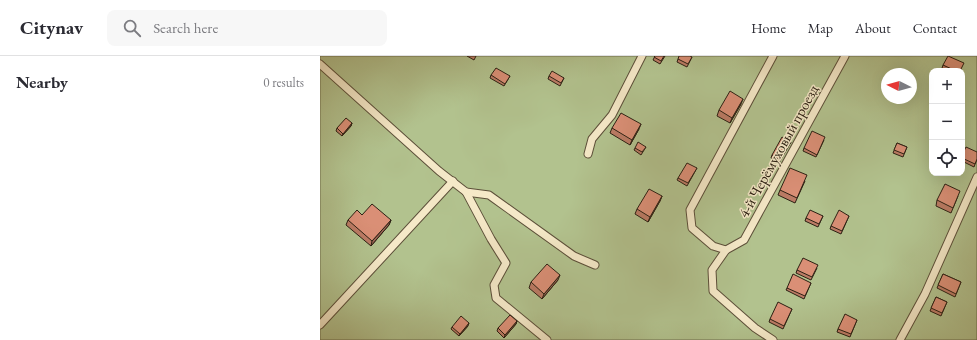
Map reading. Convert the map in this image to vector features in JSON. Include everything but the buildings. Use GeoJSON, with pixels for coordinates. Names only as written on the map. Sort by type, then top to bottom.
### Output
{"type":"FeatureCollection","features":[{"type":"Feature","properties":{"kind":"lane"},"geometry":{"type":"LineString","coordinates":[[588,154],[592,139],[612,115],[642,56]]}},
{"type":"Feature","properties":{"kind":"lane"},"geometry":{"type":"LineString","coordinates":[[773,56],[690,210],[692,228],[713,246],[726,250],[712,270],[713,291],[755,328],[773,340]]}},
{"type":"Feature","properties":{"kind":"lane","name":"4-й Черёмуховый проезд"},"geometry":{"type":"LineString","coordinates":[[726,250],[744,240],[845,56]]}},
{"type":"Feature","properties":{"kind":"lane"},"geometry":{"type":"LineString","coordinates":[[320,64],[466,192],[491,239],[506,262],[494,285],[496,298],[547,340]]}},
{"type":"Feature","properties":{"kind":"lane"},"geometry":{"type":"LineString","coordinates":[[900,340],[925,294],[977,177]]}},
{"type":"Feature","properties":{"kind":"lane"},"geometry":{"type":"LineString","coordinates":[[320,324],[453,181]]}},
{"type":"Feature","properties":{"kind":"lane"},"geometry":{"type":"LineString","coordinates":[[466,192],[488,195],[574,256],[595,265]]}},
{"type":"Feature","properties":{"kind":"green space"},"geometry":{"type":"Polygon","coordinates":[[[320,56],[977,56],[977,340],[320,340],[320,56]]]}}]}
